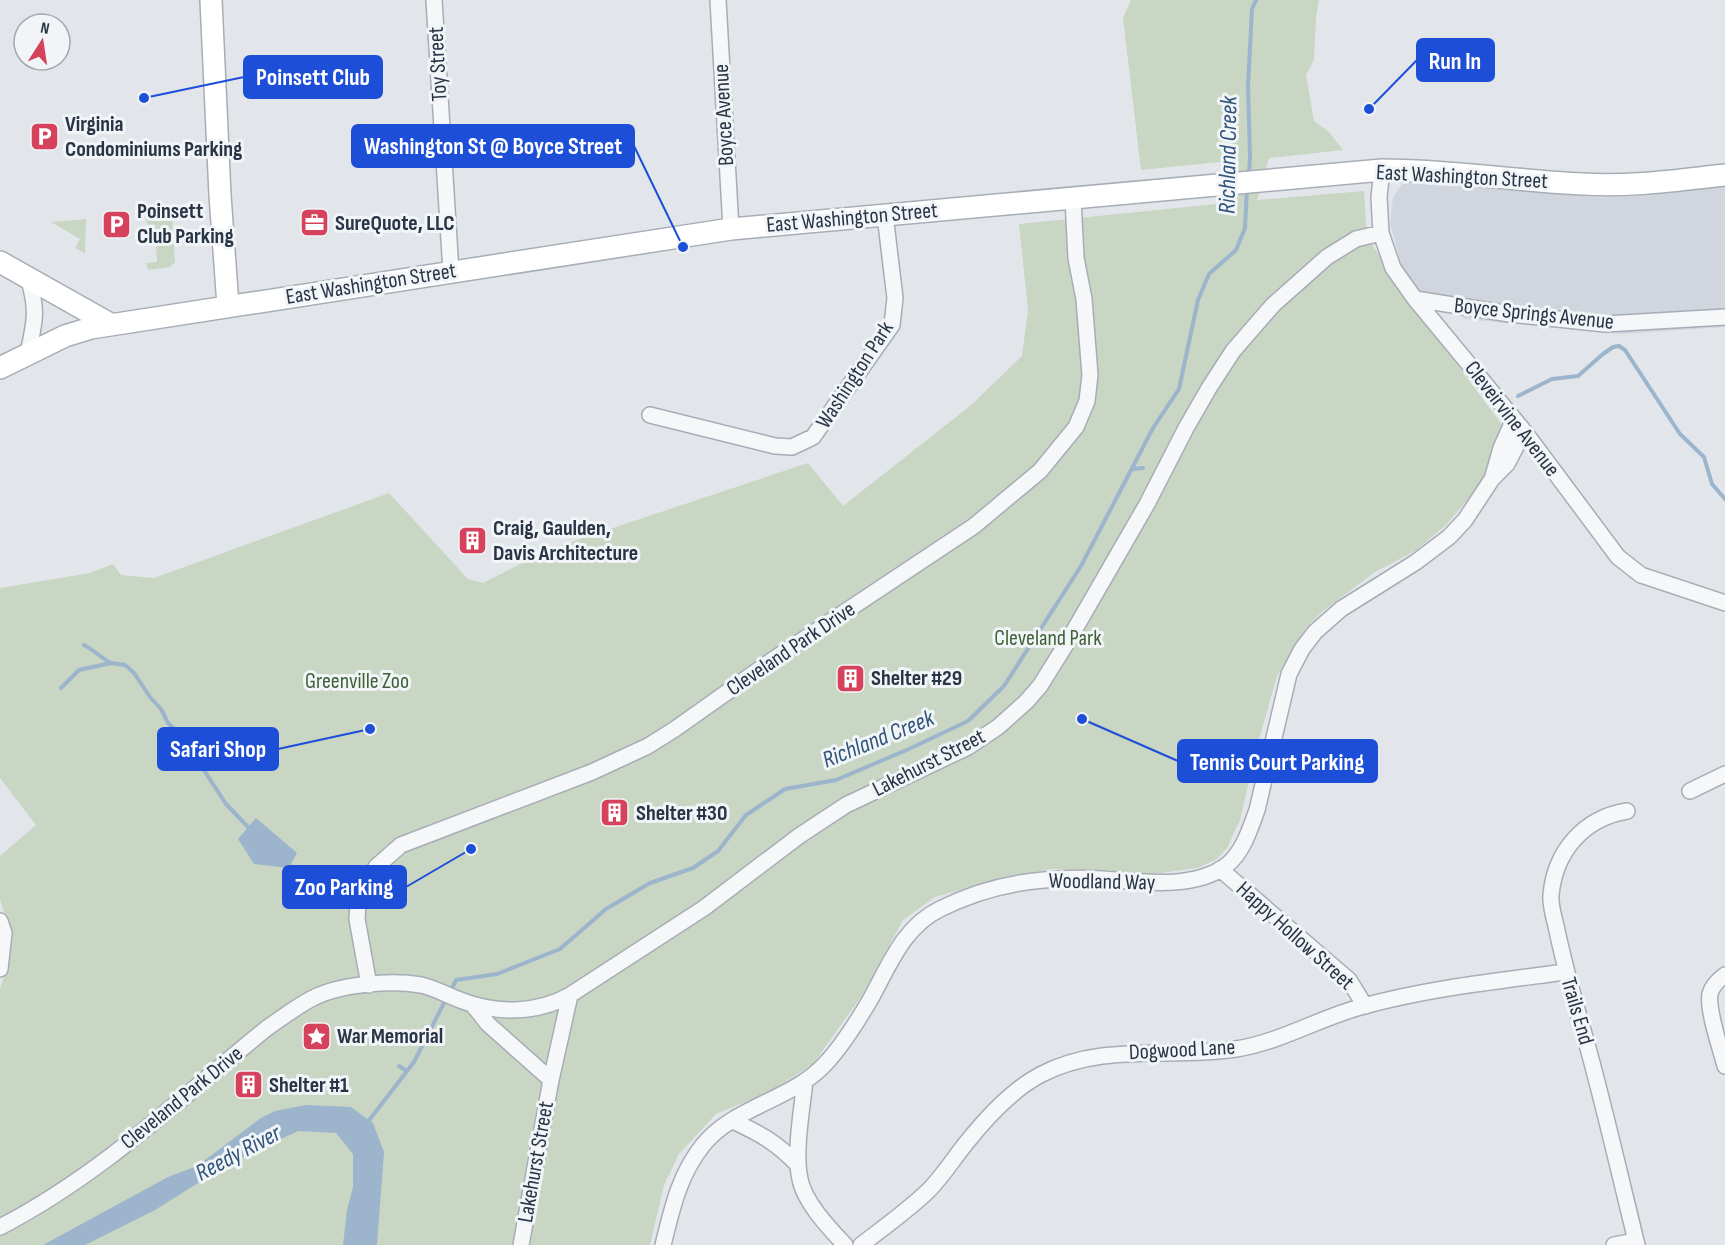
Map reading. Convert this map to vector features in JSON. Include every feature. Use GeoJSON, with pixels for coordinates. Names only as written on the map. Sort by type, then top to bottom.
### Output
{"type":"FeatureCollection","features":[{"type":"Feature","properties":{"kind":"street"},"geometry":{"type":"LineString","coordinates":[[211,0],[220,195],[228,306]]}},
{"type":"Feature","properties":{"kind":"street","name":"Toy Street"},"geometry":{"type":"LineString","coordinates":[[434,0],[451,272]]}},
{"type":"Feature","properties":{"kind":"street","name":"Boyce Avenue"},"geometry":{"type":"LineString","coordinates":[[718,0],[731,229]]}},
{"type":"Feature","properties":{"kind":"street","name":"East Washington Street"},"geometry":{"type":"LineString","coordinates":[[0,368],[65,336],[110,324],[731,229],[1382,170],[1422,170],[1583,184],[1621,185],[1725,175]]}},
{"type":"Feature","properties":{"kind":"street","name":"Cleveirvine Avenue"},"geometry":{"type":"LineString","coordinates":[[1382,170],[1379,197],[1381,233],[1394,268],[1415,299],[1519,425],[1618,557],[1629,567],[1650,579],[1725,603]]}},
{"type":"Feature","properties":{"kind":"street","name":"Cleveland Park Drive"},"geometry":{"type":"LineString","coordinates":[[369,985],[357,918],[358,904],[376,867],[401,845],[622,759],[675,729],[771,661],[974,526],[1016,493],[1058,451],[1076,427],[1086,401],[1090,375],[1084,299],[1076,258],[1073,199]]}},
{"type":"Feature","properties":{"kind":"street","name":"Washington Park"},"geometry":{"type":"LineString","coordinates":[[650,415],[775,446],[792,447],[813,437],[884,340],[892,325],[896,298],[885,215]]}},
{"type":"Feature","properties":{"kind":"street","name":"Lakehurst Street"},"geometry":{"type":"LineString","coordinates":[[467,1003],[492,1009],[517,1010],[553,1004],[704,908],[799,836],[846,805],[968,747],[998,728],[1040,686],[1147,504],[1209,388],[1233,351],[1273,305],[1327,257],[1356,239],[1381,233]]}},
{"type":"Feature","properties":{"kind":"street"},"geometry":{"type":"LineString","coordinates":[[0,262],[110,324]]}},
{"type":"Feature","properties":{"kind":"street"},"geometry":{"type":"LineString","coordinates":[[28,277],[36,309],[28,353]]}},
{"type":"Feature","properties":{"kind":"street","name":"Boyce Springs Avenue"},"geometry":{"type":"LineString","coordinates":[[1415,299],[1510,314],[1605,324],[1725,317]]}},
{"type":"Feature","properties":{"kind":"street","name":"Woodland Way"},"geometry":{"type":"LineString","coordinates":[[663,1245],[675,1197],[686,1170],[702,1146],[712,1135],[805,1081],[826,1063],[852,1030],[899,947],[910,932],[927,916],[975,894],[1029,882],[1100,879],[1154,883],[1200,877],[1220,869],[1235,857],[1250,831],[1257,810],[1289,674],[1302,649],[1314,632],[1341,609],[1416,562],[1449,537],[1465,520],[1492,479],[1502,448],[1519,425]]}},
{"type":"Feature","properties":{"kind":"street"},"geometry":{"type":"LineString","coordinates":[[1690,791],[1725,774]]}},
{"type":"Feature","properties":{"kind":"street","name":"Trails End"},"geometry":{"type":"LineString","coordinates":[[1627,811],[1612,813],[1576,836],[1560,861],[1551,897],[1565,972],[1584,1036],[1636,1243]]}},
{"type":"Feature","properties":{"kind":"street","name":"Happy Hollow Street"},"geometry":{"type":"LineString","coordinates":[[1220,869],[1349,980],[1365,1006]]}},
{"type":"Feature","properties":{"kind":"street"},"geometry":{"type":"LineString","coordinates":[[0,921],[4,940],[0,969]]}},
{"type":"Feature","properties":{"kind":"street","name":"Dogwood Lane"},"geometry":{"type":"LineString","coordinates":[[861,1245],[927,1191],[984,1121],[1004,1102],[1023,1086],[1052,1069],[1070,1062],[1108,1054],[1187,1053],[1236,1049],[1258,1044],[1365,1006],[1429,991],[1565,972]]}},
{"type":"Feature","properties":{"kind":"street"},"geometry":{"type":"LineString","coordinates":[[1725,975],[1713,987],[1709,996],[1725,1066]]}},
{"type":"Feature","properties":{"kind":"street","name":"Cleveland Park Drive"},"geometry":{"type":"LineString","coordinates":[[0,1227],[25,1214],[97,1167],[288,1013],[323,994],[392,982],[408,983],[439,991],[467,1003]]}},
{"type":"Feature","properties":{"kind":"street","name":"Lakehurst Street"},"geometry":{"type":"LineString","coordinates":[[521,1245],[551,1080],[570,994]]}},
{"type":"Feature","properties":{"kind":"street","name":"Lakehurst Street"},"geometry":{"type":"LineString","coordinates":[[467,1003],[551,1080]]}},
{"type":"Feature","properties":{"kind":"street"},"geometry":{"type":"LineString","coordinates":[[805,1081],[798,1165],[800,1182],[823,1222],[845,1245]]}},
{"type":"Feature","properties":{"kind":"street"},"geometry":{"type":"LineString","coordinates":[[733,1121],[760,1133],[781,1147],[798,1165]]}},
{"type":"Feature","properties":{"kind":"street"},"geometry":{"type":"LineString","coordinates":[[1614,1245],[1636,1243]]}},
{"type":"Feature","properties":{"kind":"shaded area"},"geometry":{"type":"Polygon","coordinates":[[[1406,179],[1602,198],[1725,186],[1725,327],[1620,334],[1465,319],[1421,294],[1401,264],[1390,223],[1393,197],[1406,179]]]}},
{"type":"Feature","properties":{"kind":"green space","name":"Cleveland Park"},"geometry":{"type":"Polygon","coordinates":[[[1131,0],[1319,0],[1314,60],[1306,75],[1314,121],[1329,132],[1343,150],[1269,158],[1257,200],[1364,191],[1367,238],[1429,327],[1506,430],[1491,472],[1446,525],[1415,551],[1375,572],[1323,611],[1306,628],[1277,676],[1240,820],[1227,848],[1217,859],[1197,868],[1153,874],[1052,869],[1003,878],[935,897],[903,920],[861,997],[813,1064],[771,1091],[716,1114],[679,1154],[664,1185],[650,1245],[0,1245],[0,989],[8,965],[10,932],[0,899],[0,856],[36,825],[0,778],[0,588],[90,573],[113,564],[121,575],[154,578],[389,493],[468,579],[483,583],[550,549],[808,463],[843,506],[970,406],[1022,356],[1028,310],[1019,224],[1236,202],[1239,160],[1141,170],[1123,18],[1131,0]]]}},
{"type":"Feature","properties":{"kind":"green space"},"geometry":{"type":"Polygon","coordinates":[[[172,217],[175,262],[170,267],[148,270],[146,263],[157,262],[155,224],[147,225],[146,218],[172,217]]]}},
{"type":"Feature","properties":{"kind":"green space"},"geometry":{"type":"Polygon","coordinates":[[[86,219],[85,253],[75,248],[80,239],[51,222],[86,219]]]}},
{"type":"Feature","properties":{"kind":"water"},"geometry":{"type":"Polygon","coordinates":[[[256,818],[297,853],[289,868],[254,864],[238,839],[256,818]]]}},
{"type":"Feature","properties":{"kind":"water","name":"Reedy River"},"geometry":{"type":"Polygon","coordinates":[[[306,1105],[351,1107],[373,1123],[384,1152],[377,1245],[343,1245],[347,1210],[353,1187],[353,1154],[336,1133],[298,1131],[230,1163],[155,1210],[85,1245],[43,1245],[168,1177],[197,1166],[261,1118],[275,1111],[306,1105]]]}},
{"type":"Feature","properties":{"kind":"waterway","name":"Richland Creek"},"geometry":{"type":"LineString","coordinates":[[1249,175],[1248,86],[1252,9],[1256,0]]}},
{"type":"Feature","properties":{"kind":"waterway","name":"Richland Creek"},"geometry":{"type":"LineString","coordinates":[[450,992],[456,980],[497,974],[560,949],[606,909],[650,883],[693,868],[718,851],[746,815],[785,789],[836,780],[909,749],[968,721],[1004,686],[1081,566],[1153,428],[1179,389],[1198,300],[1209,274],[1236,250],[1245,228],[1247,188]]}},
{"type":"Feature","properties":{"kind":"waterway"},"geometry":{"type":"LineString","coordinates":[[1518,396],[1552,379],[1578,376],[1603,354],[1619,346],[1625,350],[1680,434],[1704,457],[1712,484],[1725,499]]}},
{"type":"Feature","properties":{"kind":"waterway"},"geometry":{"type":"LineString","coordinates":[[1132,469],[1143,468]]}},
{"type":"Feature","properties":{"kind":"waterway"},"geometry":{"type":"LineString","coordinates":[[84,645],[111,663]]}},
{"type":"Feature","properties":{"kind":"waterway"},"geometry":{"type":"LineString","coordinates":[[61,688],[79,670],[111,663],[125,665],[134,673],[161,709],[168,723],[181,735],[226,804],[248,827]]}},
{"type":"Feature","properties":{"kind":"waterway","name":"Richland Creek"},"geometry":{"type":"LineString","coordinates":[[367,1123],[414,1062],[446,999]]}},
{"type":"Feature","properties":{"kind":"waterway"},"geometry":{"type":"LineString","coordinates":[[399,1066],[407,1071]]}},
{"type":"Feature","properties":{"kind":"place","name":"Poinsett Club"},"geometry":{"type":"Point","coordinates":[144,98]}},
{"type":"Feature","properties":{"kind":"place","name":"Run In"},"geometry":{"type":"Point","coordinates":[1369,109]}},
{"type":"Feature","properties":{"kind":"place","name":"Virginia Condominiums Parking"},"geometry":{"type":"Point","coordinates":[44,137]}},
{"type":"Feature","properties":{"kind":"place","name":"SureQuote, LLC"},"geometry":{"type":"Point","coordinates":[314,223]}},
{"type":"Feature","properties":{"kind":"place","name":"Poinsett Club Parking"},"geometry":{"type":"Point","coordinates":[116,224]}},
{"type":"Feature","properties":{"kind":"place","name":"Washington St @ Boyce Street"},"geometry":{"type":"Point","coordinates":[683,247]}},
{"type":"Feature","properties":{"kind":"place","name":"Craig, Gaulden, Davis Architecture"},"geometry":{"type":"Point","coordinates":[472,541]}},
{"type":"Feature","properties":{"kind":"place","name":"Shelter #29"},"geometry":{"type":"Point","coordinates":[850,678]}},
{"type":"Feature","properties":{"kind":"place","name":"Tennis Court Parking"},"geometry":{"type":"Point","coordinates":[1082,719]}},
{"type":"Feature","properties":{"kind":"place","name":"Safari Shop"},"geometry":{"type":"Point","coordinates":[370,729]}},
{"type":"Feature","properties":{"kind":"place","name":"Shelter #30"},"geometry":{"type":"Point","coordinates":[615,813]}},
{"type":"Feature","properties":{"kind":"place","name":"Zoo Parking"},"geometry":{"type":"Point","coordinates":[471,849]}},
{"type":"Feature","properties":{"kind":"place","name":"War Memorial"},"geometry":{"type":"Point","coordinates":[316,1036]}},
{"type":"Feature","properties":{"kind":"place","name":"Shelter #1"},"geometry":{"type":"Point","coordinates":[248,1085]}},
{"type":"Feature","properties":{"kind":"park label","name":"Greenville Zoo"},"geometry":{"type":"Point","coordinates":[357,681]}}]}
